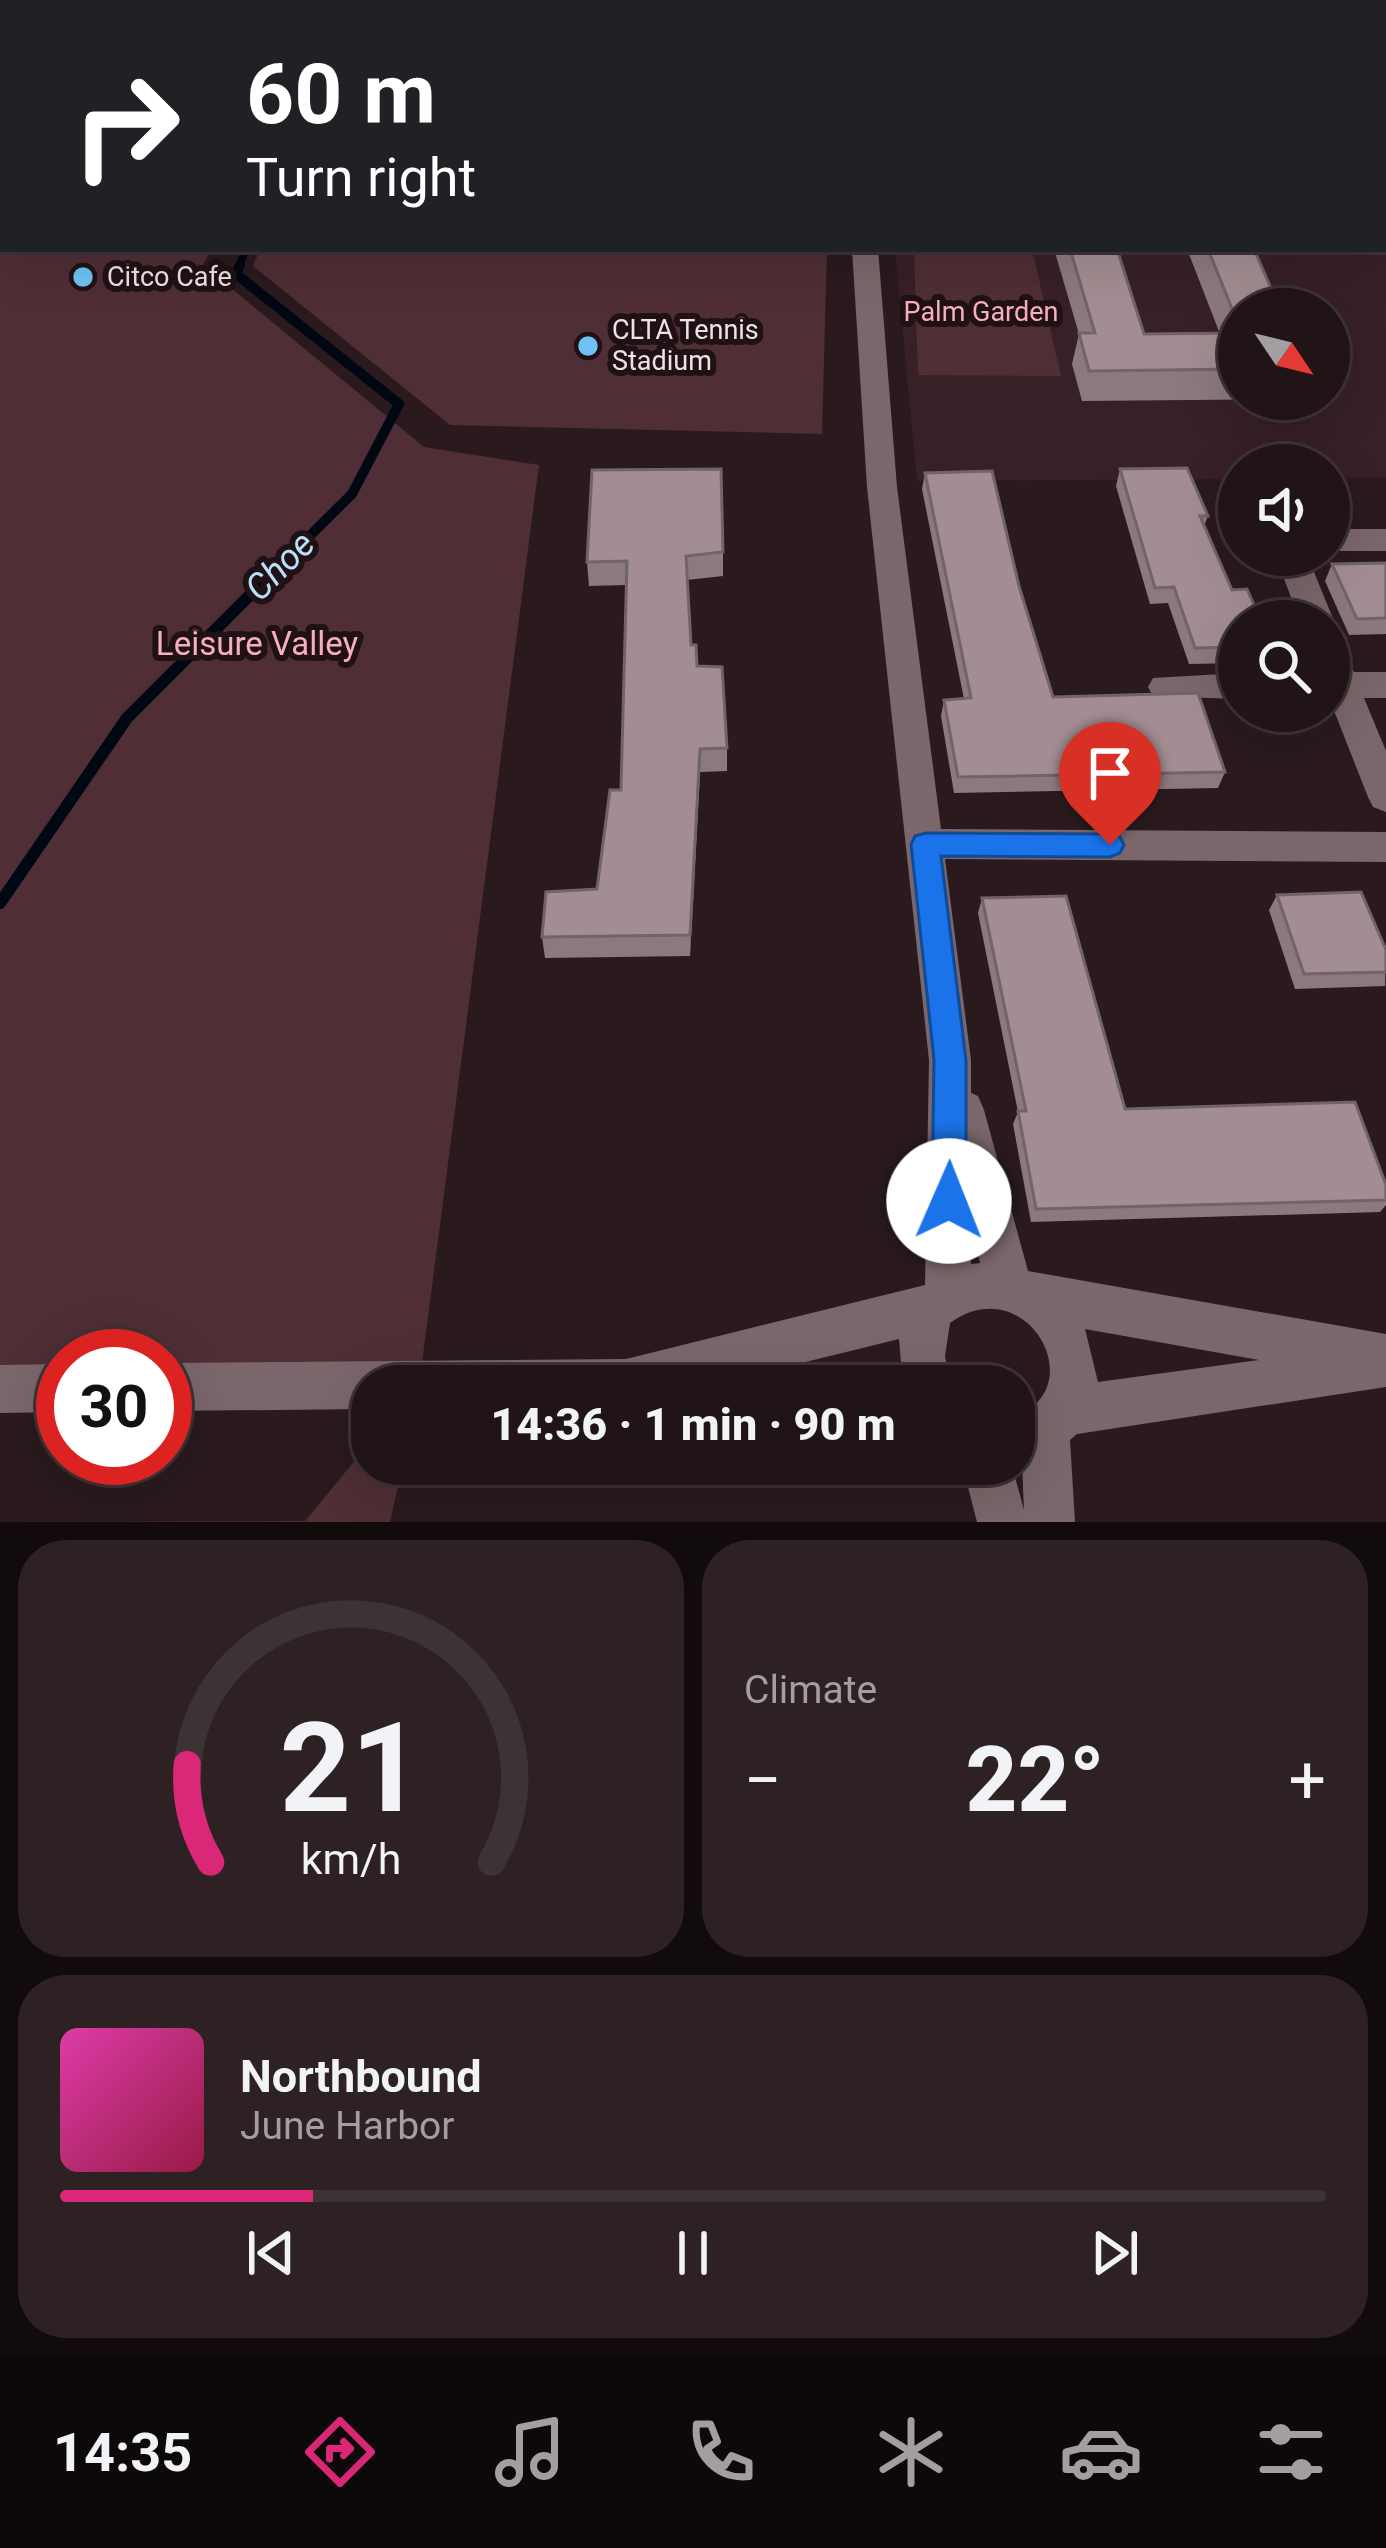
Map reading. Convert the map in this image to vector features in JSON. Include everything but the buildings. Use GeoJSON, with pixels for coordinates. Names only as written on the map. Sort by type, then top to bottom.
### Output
{"type":"FeatureCollection","features":[{"type":"Feature","properties":{"kind":"street"},"geometry":{"type":"LineString","coordinates":[[866,252],[882,487],[950,1060],[940,1301],[920,1340],[921,1365]]}},
{"type":"Feature","properties":{"kind":"street"},"geometry":{"type":"LineString","coordinates":[[1350,540],[1386,540]]}},
{"type":"Feature","properties":{"kind":"street"},"geometry":{"type":"LineString","coordinates":[[1350,678],[1386,685]]}},
{"type":"Feature","properties":{"kind":"street"},"geometry":{"type":"LineString","coordinates":[[1165,687],[1218,686]]}},
{"type":"Feature","properties":{"kind":"street"},"geometry":{"type":"LineString","coordinates":[[1350,713],[1386,797]]}},
{"type":"Feature","properties":{"kind":"street"},"geometry":{"type":"LineString","coordinates":[[926,844],[1386,847]]}},
{"type":"Feature","properties":{"kind":"street"},"geometry":{"type":"LineString","coordinates":[[950,1060],[1024,1292],[1058,1319],[1073,1351],[1076,1383],[1042,1429],[1050,1522]]}},
{"type":"Feature","properties":{"kind":"street"},"geometry":{"type":"LineString","coordinates":[[718,1365],[940,1301],[980,1283],[1386,1362]]}},
{"type":"Feature","properties":{"kind":"street"},"geometry":{"type":"LineString","coordinates":[[1042,1429],[1386,1362]]}},
{"type":"Feature","properties":{"kind":"street"},"geometry":{"type":"LineString","coordinates":[[192,1387],[351,1385]]}},
{"type":"Feature","properties":{"kind":"street"},"geometry":{"type":"LineString","coordinates":[[0,1389],[36,1388]]}},
{"type":"Feature","properties":{"kind":"street"},"geometry":{"type":"LineString","coordinates":[[992,1485],[1002,1522]]}},
{"type":"Feature","properties":{"kind":"shaded area"},"geometry":{"type":"Polygon","coordinates":[[[895,252],[1386,252],[1386,477],[1350,478],[1350,444],[1218,444],[1218,479],[917,481],[895,252]]]}},
{"type":"Feature","properties":{"kind":"green space","name":"Leisure Valley"},"geometry":{"type":"Polygon","coordinates":[[[0,252],[210,252],[203,265],[424,447],[539,465],[422,1365],[351,1365],[351,1383],[192,1376],[192,1329],[36,1329],[36,1371],[0,1370],[0,252]]]}},
{"type":"Feature","properties":{"kind":"green space","name":"CLTA Tennis Stadium"},"geometry":{"type":"Polygon","coordinates":[[[259,252],[827,252],[822,434],[450,425],[253,266],[259,252]]]}},
{"type":"Feature","properties":{"kind":"green space","name":"Palm Garden"},"geometry":{"type":"Polygon","coordinates":[[[914,252],[1033,252],[1061,376],[918,375],[914,252]]]}},
{"type":"Feature","properties":{"kind":"green space"},"geometry":{"type":"Polygon","coordinates":[[[351,1465],[351,1485],[398,1485],[390,1522],[0,1522],[305,1521],[351,1465]]]}},
{"type":"Feature","properties":{"kind":"waterway","name":"Choe"},"geometry":{"type":"LineString","coordinates":[[238,268],[245,252]]}},
{"type":"Feature","properties":{"kind":"waterway","name":"Choe"},"geometry":{"type":"LineString","coordinates":[[240,265],[236,274],[399,404],[352,494],[246,599]]}},
{"type":"Feature","properties":{"kind":"waterway","name":"Choe"},"geometry":{"type":"LineString","coordinates":[[246,599],[249,596]]}},
{"type":"Feature","properties":{"kind":"waterway","name":"Choe"},"geometry":{"type":"LineString","coordinates":[[0,903],[127,718],[246,599]]}},
{"type":"Feature","properties":{"kind":"place","name":"Citco Cafe"},"geometry":{"type":"Point","coordinates":[83,277]}},
{"type":"Feature","properties":{"kind":"place","name":"CLTA Tennis Stadium"},"geometry":{"type":"Point","coordinates":[588,346]}},
{"type":"Feature","properties":{"kind":"route"},"geometry":{"type":"LineString","coordinates":[[949,1201],[950,1060],[926,844],[1110,845]]}}]}
